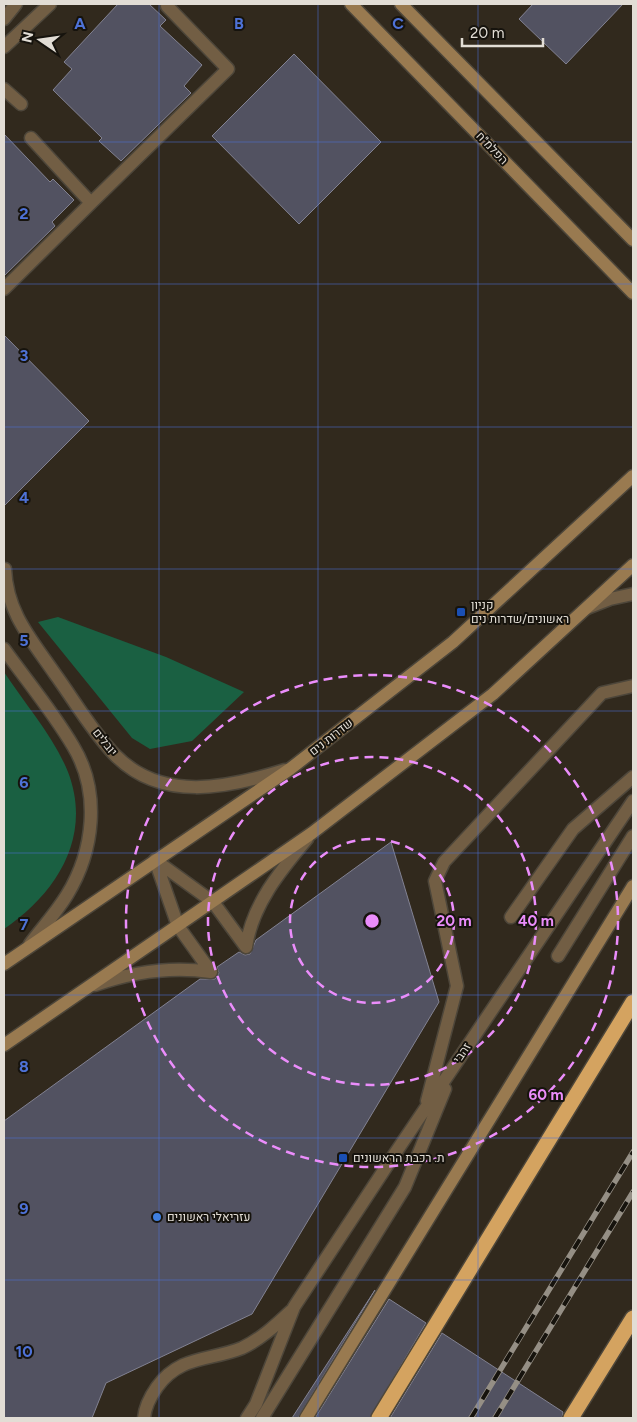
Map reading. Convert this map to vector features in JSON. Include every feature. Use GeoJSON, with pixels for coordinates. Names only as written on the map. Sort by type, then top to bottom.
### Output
{"type":"FeatureCollection","features":[{"type":"Feature","properties":{"kind":"highway"},"geometry":{"type":"LineString","coordinates":[[379,1418],[633,1002]]}},
{"type":"Feature","properties":{"kind":"highway"},"geometry":{"type":"LineString","coordinates":[[571,1418],[633,1318]]}},
{"type":"Feature","properties":{"kind":"main road","name":"הפלמ\"ח"},"geometry":{"type":"LineString","coordinates":[[351,4],[633,293]]}},
{"type":"Feature","properties":{"kind":"main road"},"geometry":{"type":"LineString","coordinates":[[401,4],[633,240]]}},
{"type":"Feature","properties":{"kind":"main road"},"geometry":{"type":"LineString","coordinates":[[622,281],[633,302]]}},
{"type":"Feature","properties":{"kind":"main road","name":"שדרות נים"},"geometry":{"type":"LineString","coordinates":[[4,964],[290,769],[453,642],[633,476]]}},
{"type":"Feature","properties":{"kind":"main road"},"geometry":{"type":"LineString","coordinates":[[4,1045],[312,833],[493,694],[633,565]]}},
{"type":"Feature","properties":{"kind":"main road"},"geometry":{"type":"LineString","coordinates":[[306,1418],[633,886]]}},
{"type":"Feature","properties":{"kind":"street"},"geometry":{"type":"LineString","coordinates":[[4,19],[16,4]]}},
{"type":"Feature","properties":{"kind":"street"},"geometry":{"type":"LineString","coordinates":[[4,47],[50,4]]}},
{"type":"Feature","properties":{"kind":"street"},"geometry":{"type":"LineString","coordinates":[[4,289],[228,69],[167,6]]}},
{"type":"Feature","properties":{"kind":"street"},"geometry":{"type":"LineString","coordinates":[[4,89],[21,104]]}},
{"type":"Feature","properties":{"kind":"street"},"geometry":{"type":"LineString","coordinates":[[31,138],[91,203]]}},
{"type":"Feature","properties":{"kind":"street","name":"יובלים"},"geometry":{"type":"LineString","coordinates":[[4,567],[9,600],[20,623],[101,739],[128,767],[158,782],[189,788],[231,784],[290,769]]}},
{"type":"Feature","properties":{"kind":"street"},"geometry":{"type":"LineString","coordinates":[[587,608],[610,599],[633,594]]}},
{"type":"Feature","properties":{"kind":"street"},"geometry":{"type":"LineString","coordinates":[[4,649],[73,746],[86,779],[91,812],[87,846],[78,874],[56,911],[26,949]]}},
{"type":"Feature","properties":{"kind":"street"},"geometry":{"type":"LineString","coordinates":[[424,1110],[457,986],[436,881],[444,862],[602,693],[633,686]]}},
{"type":"Feature","properties":{"kind":"street"},"geometry":{"type":"LineString","coordinates":[[512,917],[573,829],[633,777]]}},
{"type":"Feature","properties":{"kind":"street","name":"זהבי"},"geometry":{"type":"LineString","coordinates":[[294,1307],[424,1110],[633,801]]}},
{"type":"Feature","properties":{"kind":"street"},"geometry":{"type":"LineString","coordinates":[[155,860],[213,902],[246,947],[248,932],[260,905],[279,875],[312,833]]}},
{"type":"Feature","properties":{"kind":"street"},"geometry":{"type":"LineString","coordinates":[[558,956],[633,836]]}},
{"type":"Feature","properties":{"kind":"street"},"geometry":{"type":"LineString","coordinates":[[83,989],[133,974],[189,969],[211,972],[178,926],[155,860]]}},
{"type":"Feature","properties":{"kind":"street"},"geometry":{"type":"LineString","coordinates":[[262,1418],[405,1187],[455,1064]]}},
{"type":"Feature","properties":{"kind":"street"},"geometry":{"type":"LineString","coordinates":[[144,1418],[148,1400],[159,1384],[177,1366],[241,1348],[266,1334],[294,1307]]}},
{"type":"Feature","properties":{"kind":"street"},"geometry":{"type":"LineString","coordinates":[[247,1418],[256,1404],[294,1307]]}},
{"type":"Feature","properties":{"kind":"green space"},"geometry":{"type":"Polygon","coordinates":[[[58,617],[166,657],[244,692],[192,741],[150,749],[132,738],[38,622],[58,617]]]}},
{"type":"Feature","properties":{"kind":"green space"},"geometry":{"type":"Polygon","coordinates":[[[4,672],[47,733],[62,759],[75,796],[76,819],[72,841],[65,862],[54,881],[23,915],[4,929],[4,672]]]}},
{"type":"Feature","properties":{"kind":"building"},"geometry":{"type":"Polygon","coordinates":[[[118,4],[149,4],[166,20],[160,26],[202,65],[184,86],[191,93],[121,161],[99,141],[102,138],[53,90],[72,69],[64,62],[118,4]]]}},
{"type":"Feature","properties":{"kind":"building"},"geometry":{"type":"Polygon","coordinates":[[[533,4],[623,4],[566,64],[519,19],[533,4]]]}},
{"type":"Feature","properties":{"kind":"building"},"geometry":{"type":"Polygon","coordinates":[[[294,54],[381,142],[299,224],[212,136],[294,54]]]}},
{"type":"Feature","properties":{"kind":"building"},"geometry":{"type":"Polygon","coordinates":[[[4,134],[50,182],[53,179],[74,200],[52,222],[55,226],[4,276],[4,134]]]}},
{"type":"Feature","properties":{"kind":"building"},"geometry":{"type":"Polygon","coordinates":[[[4,335],[89,421],[4,506],[4,335]]]}},
{"type":"Feature","properties":{"kind":"building","name":"עזריאלי ראשונים"},"geometry":{"type":"Polygon","coordinates":[[[391,842],[439,1002],[252,1314],[106,1383],[92,1418],[4,1418],[4,1121],[200,979],[215,979],[219,973],[217,967],[239,952],[245,955],[250,954],[256,940],[391,842]]]}},
{"type":"Feature","properties":{"kind":"building"},"geometry":{"type":"Polygon","coordinates":[[[375,1290],[298,1418],[292,1418],[375,1290]]]}},
{"type":"Feature","properties":{"kind":"building"},"geometry":{"type":"Polygon","coordinates":[[[389,1299],[426,1323],[370,1418],[315,1418],[389,1299]]]}},
{"type":"Feature","properties":{"kind":"building"},"geometry":{"type":"Polygon","coordinates":[[[442,1333],[563,1412],[562,1418],[390,1418],[442,1333]]]}},
{"type":"Feature","properties":{"kind":"railway"},"geometry":{"type":"LineString","coordinates":[[471,1418],[633,1152]]}},
{"type":"Feature","properties":{"kind":"railway"},"geometry":{"type":"LineString","coordinates":[[495,1418],[633,1192]]}},
{"type":"Feature","properties":{"kind":"place","name":"קניון ראשונים/שדרות נים"},"geometry":{"type":"Point","coordinates":[461,612]}},
{"type":"Feature","properties":{"kind":"place","name":"ת. רכבת הראשונים"},"geometry":{"type":"Point","coordinates":[343,1158]}},
{"type":"Feature","properties":{"kind":"place","name":"עזריאלי ראשונים"},"geometry":{"type":"Point","coordinates":[157,1217]}}]}
